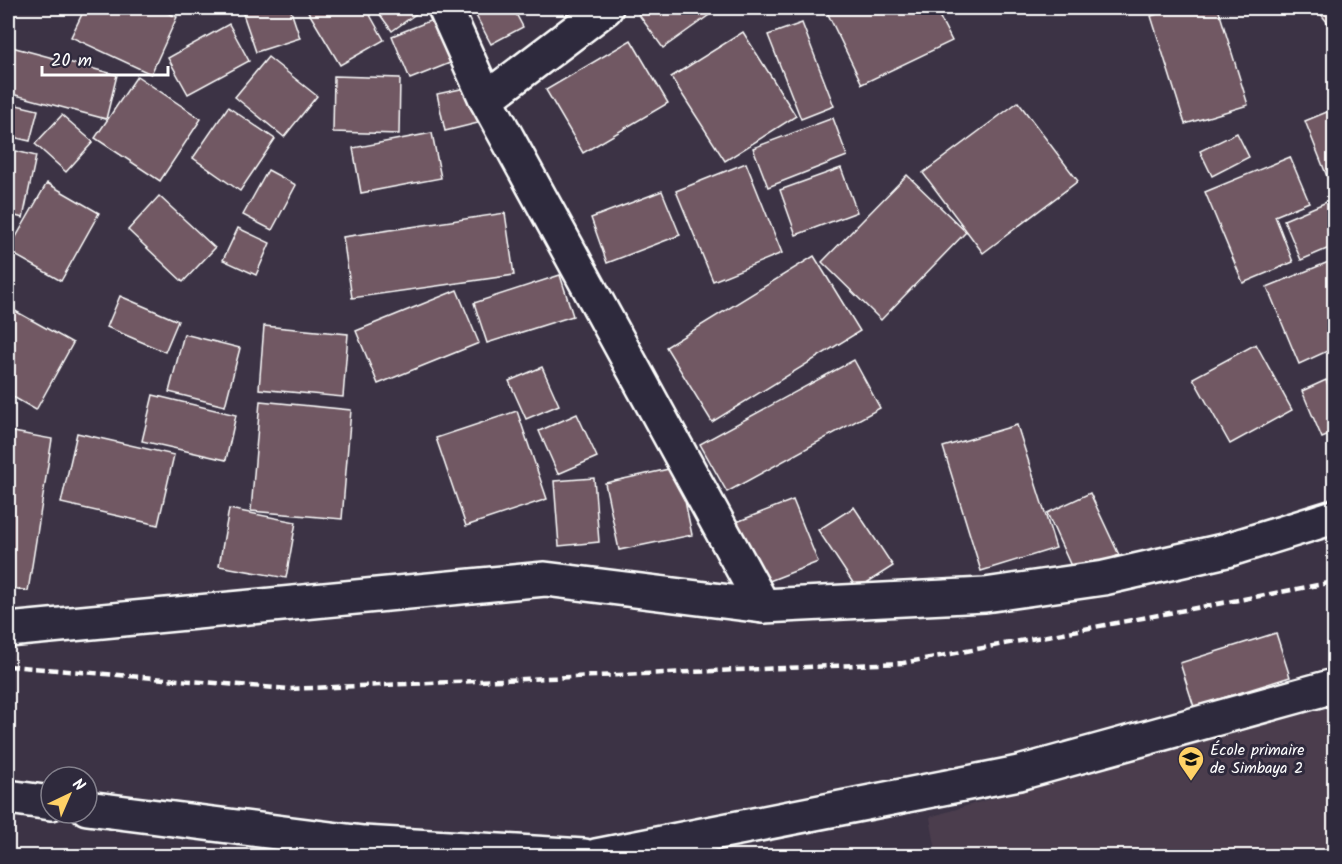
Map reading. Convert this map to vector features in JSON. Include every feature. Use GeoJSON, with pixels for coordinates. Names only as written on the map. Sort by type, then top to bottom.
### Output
{"type":"FeatureCollection","features":[{"type":"Feature","properties":{"kind":"street"},"geometry":{"type":"LineString","coordinates":[[445,8],[486,99],[763,606]]}},
{"type":"Feature","properties":{"kind":"street"},"geometry":{"type":"LineString","coordinates":[[486,99],[606,8]]}},
{"type":"Feature","properties":{"kind":"street"},"geometry":{"type":"LineString","coordinates":[[8,630],[545,579],[763,606],[985,595],[1104,578],[1227,550],[1335,518]]}},
{"type":"Feature","properties":{"kind":"street"},"geometry":{"type":"LineString","coordinates":[[596,856],[1019,773],[1335,686]]}},
{"type":"Feature","properties":{"kind":"street"},"geometry":{"type":"LineString","coordinates":[[8,797],[39,801]]}},
{"type":"Feature","properties":{"kind":"street"},"geometry":{"type":"LineString","coordinates":[[99,810],[289,845],[363,843],[584,856]]}},
{"type":"Feature","properties":{"kind":"shaded area","name":"École primaire de Simbaya 2"},"geometry":{"type":"Polygon","coordinates":[[[1334,707],[1334,856],[937,856],[930,817],[1164,747],[1334,707]]]}},
{"type":"Feature","properties":{"kind":"building"},"geometry":{"type":"Polygon","coordinates":[[[85,8],[156,8],[177,17],[151,74],[71,37],[85,8]]]}},
{"type":"Feature","properties":{"kind":"building"},"geometry":{"type":"Polygon","coordinates":[[[241,8],[290,8],[300,38],[256,52],[241,8]]]}},
{"type":"Feature","properties":{"kind":"building"},"geometry":{"type":"Polygon","coordinates":[[[306,8],[366,8],[384,40],[340,65],[306,8]]]}},
{"type":"Feature","properties":{"kind":"building"},"geometry":{"type":"Polygon","coordinates":[[[375,8],[424,8],[392,31],[375,8]]]}},
{"type":"Feature","properties":{"kind":"building"},"geometry":{"type":"Polygon","coordinates":[[[472,8],[513,8],[523,27],[491,44],[472,8]]]}},
{"type":"Feature","properties":{"kind":"building"},"geometry":{"type":"Polygon","coordinates":[[[634,8],[719,8],[663,48],[634,8]]]}},
{"type":"Feature","properties":{"kind":"building"},"geometry":{"type":"Polygon","coordinates":[[[825,8],[935,8],[952,41],[862,84],[825,8]]]}},
{"type":"Feature","properties":{"kind":"building"},"geometry":{"type":"Polygon","coordinates":[[[1179,8],[1218,8],[1248,105],[1185,124],[1151,16],[1179,8]]]}},
{"type":"Feature","properties":{"kind":"building"},"geometry":{"type":"Polygon","coordinates":[[[1327,8],[1334,8],[1334,31],[1320,13],[1327,8]]]}},
{"type":"Feature","properties":{"kind":"building"},"geometry":{"type":"Polygon","coordinates":[[[432,20],[450,63],[410,79],[392,36],[432,20]]]}},
{"type":"Feature","properties":{"kind":"building"},"geometry":{"type":"Polygon","coordinates":[[[802,23],[834,106],[801,119],[768,35],[802,23]]]}},
{"type":"Feature","properties":{"kind":"building"},"geometry":{"type":"Polygon","coordinates":[[[229,24],[249,61],[188,94],[168,58],[229,24]]]}},
{"type":"Feature","properties":{"kind":"building"},"geometry":{"type":"Polygon","coordinates":[[[743,32],[796,116],[725,161],[671,77],[743,32]]]}},
{"type":"Feature","properties":{"kind":"building"},"geometry":{"type":"Polygon","coordinates":[[[631,40],[668,103],[583,153],[546,90],[631,40]]]}},
{"type":"Feature","properties":{"kind":"building"},"geometry":{"type":"Polygon","coordinates":[[[8,46],[117,75],[106,119],[8,93],[8,46]]]}},
{"type":"Feature","properties":{"kind":"building"},"geometry":{"type":"Polygon","coordinates":[[[268,57],[317,96],[284,137],[235,97],[268,57]]]}},
{"type":"Feature","properties":{"kind":"building"},"geometry":{"type":"Polygon","coordinates":[[[137,76],[201,119],[160,181],[95,138],[137,76]]]}},
{"type":"Feature","properties":{"kind":"building"},"geometry":{"type":"Polygon","coordinates":[[[334,76],[400,78],[399,134],[333,132],[334,76]]]}},
{"type":"Feature","properties":{"kind":"building"},"geometry":{"type":"Polygon","coordinates":[[[470,87],[478,123],[445,131],[437,94],[470,87]]]}},
{"type":"Feature","properties":{"kind":"building"},"geometry":{"type":"Polygon","coordinates":[[[1018,102],[1078,181],[983,253],[923,173],[1018,102]]]}},
{"type":"Feature","properties":{"kind":"building"},"geometry":{"type":"Polygon","coordinates":[[[8,103],[38,110],[30,141],[8,136],[8,103]]]}},
{"type":"Feature","properties":{"kind":"building"},"geometry":{"type":"Polygon","coordinates":[[[228,107],[275,139],[240,191],[193,158],[228,107]]]}},
{"type":"Feature","properties":{"kind":"building"},"geometry":{"type":"Polygon","coordinates":[[[1334,109],[1334,194],[1305,121],[1334,109]]]}},
{"type":"Feature","properties":{"kind":"building"},"geometry":{"type":"Polygon","coordinates":[[[62,115],[93,142],[66,172],[35,144],[62,115]]]}},
{"type":"Feature","properties":{"kind":"building"},"geometry":{"type":"Polygon","coordinates":[[[833,118],[847,156],[768,187],[753,148],[833,118]]]}},
{"type":"Feature","properties":{"kind":"building"},"geometry":{"type":"Polygon","coordinates":[[[432,133],[441,178],[361,193],[353,148],[432,133]]]}},
{"type":"Feature","properties":{"kind":"building"},"geometry":{"type":"Polygon","coordinates":[[[1237,133],[1249,157],[1212,176],[1200,151],[1237,133]]]}},
{"type":"Feature","properties":{"kind":"building"},"geometry":{"type":"Polygon","coordinates":[[[8,149],[36,156],[23,218],[8,214],[8,149]]]}},
{"type":"Feature","properties":{"kind":"building"},"geometry":{"type":"Polygon","coordinates":[[[1290,157],[1309,202],[1275,216],[1293,262],[1243,283],[1205,192],[1290,157]]]}},
{"type":"Feature","properties":{"kind":"building"},"geometry":{"type":"Polygon","coordinates":[[[746,163],[782,253],[713,281],[676,191],[746,163]]]}},
{"type":"Feature","properties":{"kind":"building"},"geometry":{"type":"Polygon","coordinates":[[[841,168],[857,212],[796,235],[780,190],[841,168]]]}},
{"type":"Feature","properties":{"kind":"building"},"geometry":{"type":"Polygon","coordinates":[[[268,170],[296,185],[272,230],[243,215],[268,170]]]}},
{"type":"Feature","properties":{"kind":"building"},"geometry":{"type":"Polygon","coordinates":[[[907,175],[966,232],[881,320],[822,262],[907,175]]]}},
{"type":"Feature","properties":{"kind":"building"},"geometry":{"type":"Polygon","coordinates":[[[47,183],[99,213],[61,281],[8,251],[47,183]]]}},
{"type":"Feature","properties":{"kind":"building"},"geometry":{"type":"Polygon","coordinates":[[[662,191],[680,235],[607,263],[591,218],[662,191]]]}},
{"type":"Feature","properties":{"kind":"building"},"geometry":{"type":"Polygon","coordinates":[[[159,196],[215,248],[183,282],[128,230],[159,196]]]}},
{"type":"Feature","properties":{"kind":"building"},"geometry":{"type":"Polygon","coordinates":[[[1329,201],[1334,214],[1334,246],[1301,260],[1284,220],[1329,201]]]}},
{"type":"Feature","properties":{"kind":"building"},"geometry":{"type":"Polygon","coordinates":[[[505,213],[514,275],[352,298],[343,237],[505,213]]]}},
{"type":"Feature","properties":{"kind":"building"},"geometry":{"type":"Polygon","coordinates":[[[238,228],[270,243],[256,275],[223,260],[238,228]]]}},
{"type":"Feature","properties":{"kind":"building"},"geometry":{"type":"Polygon","coordinates":[[[814,256],[860,331],[712,422],[666,347],[814,256]]]}},
{"type":"Feature","properties":{"kind":"building"},"geometry":{"type":"Polygon","coordinates":[[[1331,261],[1334,270],[1334,348],[1299,364],[1267,287],[1331,261]]]}},
{"type":"Feature","properties":{"kind":"building"},"geometry":{"type":"Polygon","coordinates":[[[560,275],[573,316],[487,343],[474,303],[560,275]]]}},
{"type":"Feature","properties":{"kind":"building"},"geometry":{"type":"Polygon","coordinates":[[[457,290],[479,343],[378,384],[356,331],[457,290]]]}},
{"type":"Feature","properties":{"kind":"building"},"geometry":{"type":"Polygon","coordinates":[[[120,296],[178,321],[165,352],[107,327],[120,296]]]}},
{"type":"Feature","properties":{"kind":"building"},"geometry":{"type":"Polygon","coordinates":[[[8,307],[73,343],[36,410],[8,394],[8,307]]]}},
{"type":"Feature","properties":{"kind":"building"},"geometry":{"type":"Polygon","coordinates":[[[264,326],[348,334],[343,397],[259,389],[264,326]]]}},
{"type":"Feature","properties":{"kind":"building"},"geometry":{"type":"Polygon","coordinates":[[[184,334],[240,348],[225,406],[169,392],[184,334]]]}},
{"type":"Feature","properties":{"kind":"building"},"geometry":{"type":"Polygon","coordinates":[[[1256,344],[1292,410],[1230,444],[1193,378],[1256,344]]]}},
{"type":"Feature","properties":{"kind":"building"},"geometry":{"type":"Polygon","coordinates":[[[854,360],[880,408],[727,492],[700,444],[854,360]]]}},
{"type":"Feature","properties":{"kind":"building"},"geometry":{"type":"Polygon","coordinates":[[[542,367],[559,405],[526,419],[509,381],[542,367]]]}},
{"type":"Feature","properties":{"kind":"building"},"geometry":{"type":"Polygon","coordinates":[[[1326,380],[1334,398],[1334,433],[1322,438],[1302,391],[1326,380]]]}},
{"type":"Feature","properties":{"kind":"building"},"geometry":{"type":"Polygon","coordinates":[[[153,395],[236,415],[226,460],[142,441],[153,395]]]}},
{"type":"Feature","properties":{"kind":"building"},"geometry":{"type":"Polygon","coordinates":[[[260,401],[351,410],[342,519],[251,511],[260,401]]]}},
{"type":"Feature","properties":{"kind":"building"},"geometry":{"type":"Polygon","coordinates":[[[517,411],[547,499],[466,526],[436,438],[517,411]]]}},
{"type":"Feature","properties":{"kind":"building"},"geometry":{"type":"Polygon","coordinates":[[[577,414],[597,457],[558,474],[539,431],[577,414]]]}},
{"type":"Feature","properties":{"kind":"building"},"geometry":{"type":"Polygon","coordinates":[[[1017,425],[1056,548],[981,571],[943,447],[1017,425]]]}},
{"type":"Feature","properties":{"kind":"building"},"geometry":{"type":"Polygon","coordinates":[[[8,431],[52,439],[28,591],[8,587],[8,431]]]}},
{"type":"Feature","properties":{"kind":"building"},"geometry":{"type":"Polygon","coordinates":[[[77,433],[174,455],[158,525],[61,503],[77,433]]]}},
{"type":"Feature","properties":{"kind":"building"},"geometry":{"type":"Polygon","coordinates":[[[678,467],[692,535],[619,550],[605,483],[678,467]]]}},
{"type":"Feature","properties":{"kind":"building"},"geometry":{"type":"Polygon","coordinates":[[[594,478],[599,542],[559,546],[554,481],[594,478]]]}},
{"type":"Feature","properties":{"kind":"building"},"geometry":{"type":"Polygon","coordinates":[[[1090,493],[1119,555],[1075,575],[1047,513],[1090,493]]]}},
{"type":"Feature","properties":{"kind":"building"},"geometry":{"type":"Polygon","coordinates":[[[793,500],[818,562],[759,585],[734,523],[793,500]]]}},
{"type":"Feature","properties":{"kind":"building"},"geometry":{"type":"Polygon","coordinates":[[[854,507],[893,566],[857,589],[818,530],[854,507]]]}},
{"type":"Feature","properties":{"kind":"building"},"geometry":{"type":"Polygon","coordinates":[[[229,509],[296,522],[286,578],[219,566],[229,509]]]}},
{"type":"Feature","properties":{"kind":"building"},"geometry":{"type":"Polygon","coordinates":[[[1276,633],[1290,677],[1194,707],[1180,663],[1276,633]]]}},
{"type":"Feature","properties":{"kind":"railway"},"geometry":{"type":"LineString","coordinates":[[8,666],[288,689],[903,663],[1334,582]]}},
{"type":"Feature","properties":{"kind":"place","name":"École primaire de Simbaya 2"},"geometry":{"type":"Point","coordinates":[1191,782]}}]}
